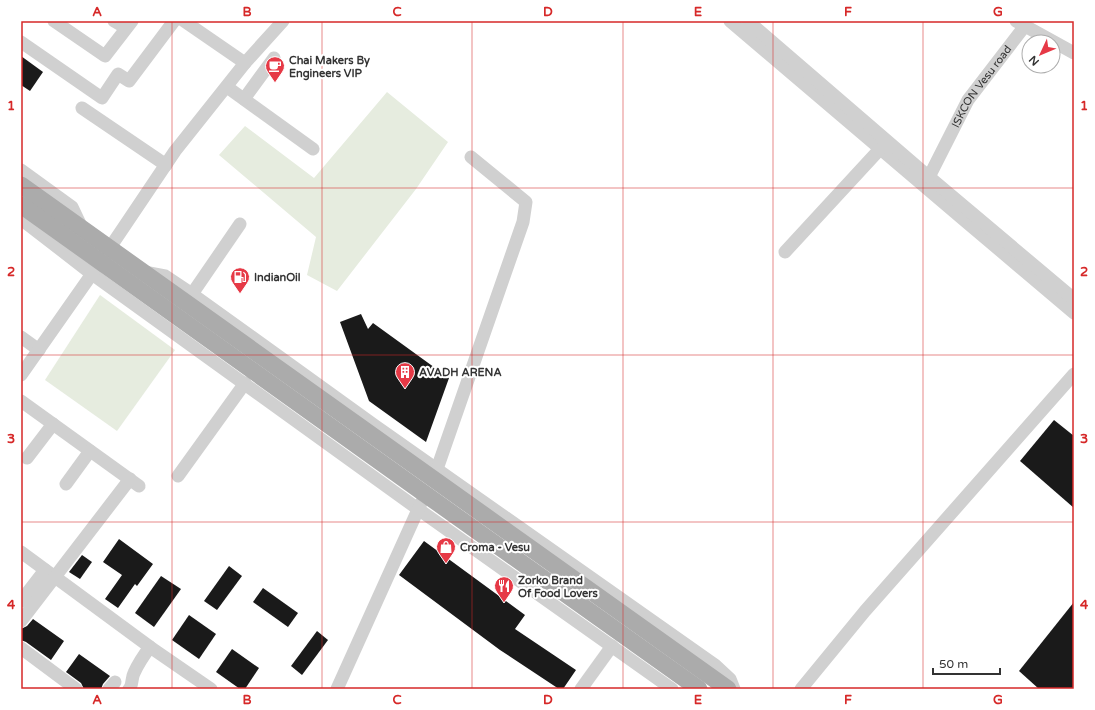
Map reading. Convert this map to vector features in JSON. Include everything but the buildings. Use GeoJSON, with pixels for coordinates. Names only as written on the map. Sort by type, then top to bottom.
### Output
{"type":"FeatureCollection","features":[{"type":"Feature","properties":{"kind":"main road"},"geometry":{"type":"LineString","coordinates":[[21,185],[83,229],[101,261],[142,271],[435,474],[728,689]]}},
{"type":"Feature","properties":{"kind":"main road"},"geometry":{"type":"LineString","coordinates":[[21,205],[101,261],[421,502],[699,689]]}},
{"type":"Feature","properties":{"kind":"street"},"geometry":{"type":"LineString","coordinates":[[54,21],[105,56],[129,25],[114,21]]}},
{"type":"Feature","properties":{"kind":"street"},"geometry":{"type":"LineString","coordinates":[[21,42],[102,98],[118,74],[129,81],[174,21]]}},
{"type":"Feature","properties":{"kind":"street"},"geometry":{"type":"LineString","coordinates":[[184,21],[246,63]]}},
{"type":"Feature","properties":{"kind":"street"},"geometry":{"type":"LineString","coordinates":[[21,375],[101,261],[175,151],[282,21]]}},
{"type":"Feature","properties":{"kind":"street"},"geometry":{"type":"LineString","coordinates":[[730,21],[913,178],[1074,313]]}},
{"type":"Feature","properties":{"kind":"street"},"geometry":{"type":"LineString","coordinates":[[748,21],[929,177],[1074,299]]}},
{"type":"Feature","properties":{"kind":"street","name":"ISKCON Vesu road"},"geometry":{"type":"LineString","coordinates":[[929,177],[968,100],[1020,24],[1074,53]]}},
{"type":"Feature","properties":{"kind":"street"},"geometry":{"type":"LineString","coordinates":[[244,99],[274,58]]}},
{"type":"Feature","properties":{"kind":"street"},"geometry":{"type":"LineString","coordinates":[[227,87],[313,149]]}},
{"type":"Feature","properties":{"kind":"street"},"geometry":{"type":"LineString","coordinates":[[82,108],[166,165]]}},
{"type":"Feature","properties":{"kind":"street"},"geometry":{"type":"LineString","coordinates":[[785,252],[880,149]]}},
{"type":"Feature","properties":{"kind":"street"},"geometry":{"type":"LineString","coordinates":[[337,689],[435,474],[523,222],[526,202],[471,157]]}},
{"type":"Feature","properties":{"kind":"street"},"geometry":{"type":"LineString","coordinates":[[21,170],[72,207],[83,229]]}},
{"type":"Feature","properties":{"kind":"street"},"geometry":{"type":"LineString","coordinates":[[21,219],[101,261],[245,384],[421,502],[612,646],[672,689]]}},
{"type":"Feature","properties":{"kind":"street"},"geometry":{"type":"LineString","coordinates":[[192,294],[240,224]]}},
{"type":"Feature","properties":{"kind":"street"},"geometry":{"type":"LineString","coordinates":[[142,271],[165,276],[192,294],[435,474],[715,665],[730,679],[734,689]]}},
{"type":"Feature","properties":{"kind":"street"},"geometry":{"type":"LineString","coordinates":[[21,337],[39,350]]}},
{"type":"Feature","properties":{"kind":"street"},"geometry":{"type":"LineString","coordinates":[[801,689],[865,611],[1074,374]]}},
{"type":"Feature","properties":{"kind":"street"},"geometry":{"type":"LineString","coordinates":[[178,476],[245,384]]}},
{"type":"Feature","properties":{"kind":"street"},"geometry":{"type":"LineString","coordinates":[[21,400],[134,483],[50,573],[25,603],[21,621]]}},
{"type":"Feature","properties":{"kind":"street"},"geometry":{"type":"LineString","coordinates":[[27,458],[53,424]]}},
{"type":"Feature","properties":{"kind":"street"},"geometry":{"type":"LineString","coordinates":[[66,484],[90,451]]}},
{"type":"Feature","properties":{"kind":"street"},"geometry":{"type":"LineString","coordinates":[[21,552],[150,647],[211,689]]}},
{"type":"Feature","properties":{"kind":"street"},"geometry":{"type":"LineString","coordinates":[[581,689],[612,646]]}},
{"type":"Feature","properties":{"kind":"street"},"geometry":{"type":"LineString","coordinates":[[129,689],[132,686],[132,679],[135,671],[150,647]]}},
{"type":"Feature","properties":{"kind":"street"},"geometry":{"type":"LineString","coordinates":[[21,648],[76,689]]}},
{"type":"Feature","properties":{"kind":"shaded area"},"geometry":{"type":"Polygon","coordinates":[[[387,92],[448,142],[416,189],[337,291],[307,275],[316,237],[219,155],[245,126],[314,178],[387,92]]]}},
{"type":"Feature","properties":{"kind":"shaded area"},"geometry":{"type":"Polygon","coordinates":[[[100,295],[175,350],[117,431],[45,380],[100,295]]]}},
{"type":"Feature","properties":{"kind":"place","name":"Chai Makers By Engineers VIP"},"geometry":{"type":"Point","coordinates":[275,83]}},
{"type":"Feature","properties":{"kind":"place","name":"IndianOil"},"geometry":{"type":"Point","coordinates":[240,294]}},
{"type":"Feature","properties":{"kind":"place","name":"AVADH ARENA"},"geometry":{"type":"Point","coordinates":[405,389]}},
{"type":"Feature","properties":{"kind":"place","name":"Croma - Vesu"},"geometry":{"type":"Point","coordinates":[446,564]}},
{"type":"Feature","properties":{"kind":"place","name":"Zorko Brand Of Food Lovers"},"geometry":{"type":"Point","coordinates":[504,603]}}]}
